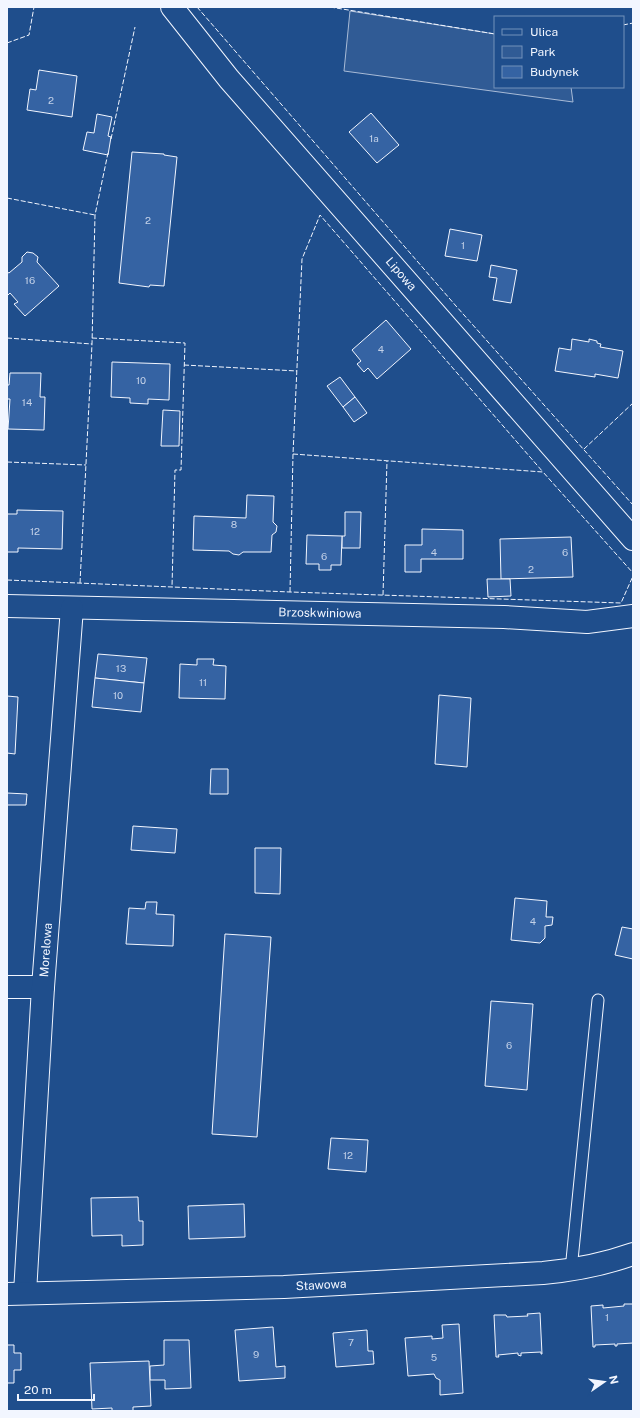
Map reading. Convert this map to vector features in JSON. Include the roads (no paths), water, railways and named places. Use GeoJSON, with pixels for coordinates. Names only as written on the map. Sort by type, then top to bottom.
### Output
{"type":"FeatureCollection","features":[{"type":"Feature","properties":{"kind":"street","name":"Lipowa"},"geometry":{"type":"LineString","coordinates":[[172,7],[229,79],[633,539]]}},
{"type":"Feature","properties":{"kind":"street","name":"Brzoskwiniowa"},"geometry":{"type":"LineString","coordinates":[[7,606],[504,617],[587,622],[633,616]]}},
{"type":"Feature","properties":{"kind":"street","name":"Morelowa"},"geometry":{"type":"LineString","coordinates":[[16,1294],[44,987],[72,608]]}},
{"type":"Feature","properties":{"kind":"street"},"geometry":{"type":"LineString","coordinates":[[7,987],[44,987]]}},
{"type":"Feature","properties":{"kind":"street","name":"Stawowa"},"geometry":{"type":"LineString","coordinates":[[16,1294],[284,1287],[543,1273],[571,1270],[607,1263],[633,1254]]}},
{"type":"Feature","properties":{"kind":"lane"},"geometry":{"type":"LineString","coordinates":[[571,1270],[598,1000]]}}]}
